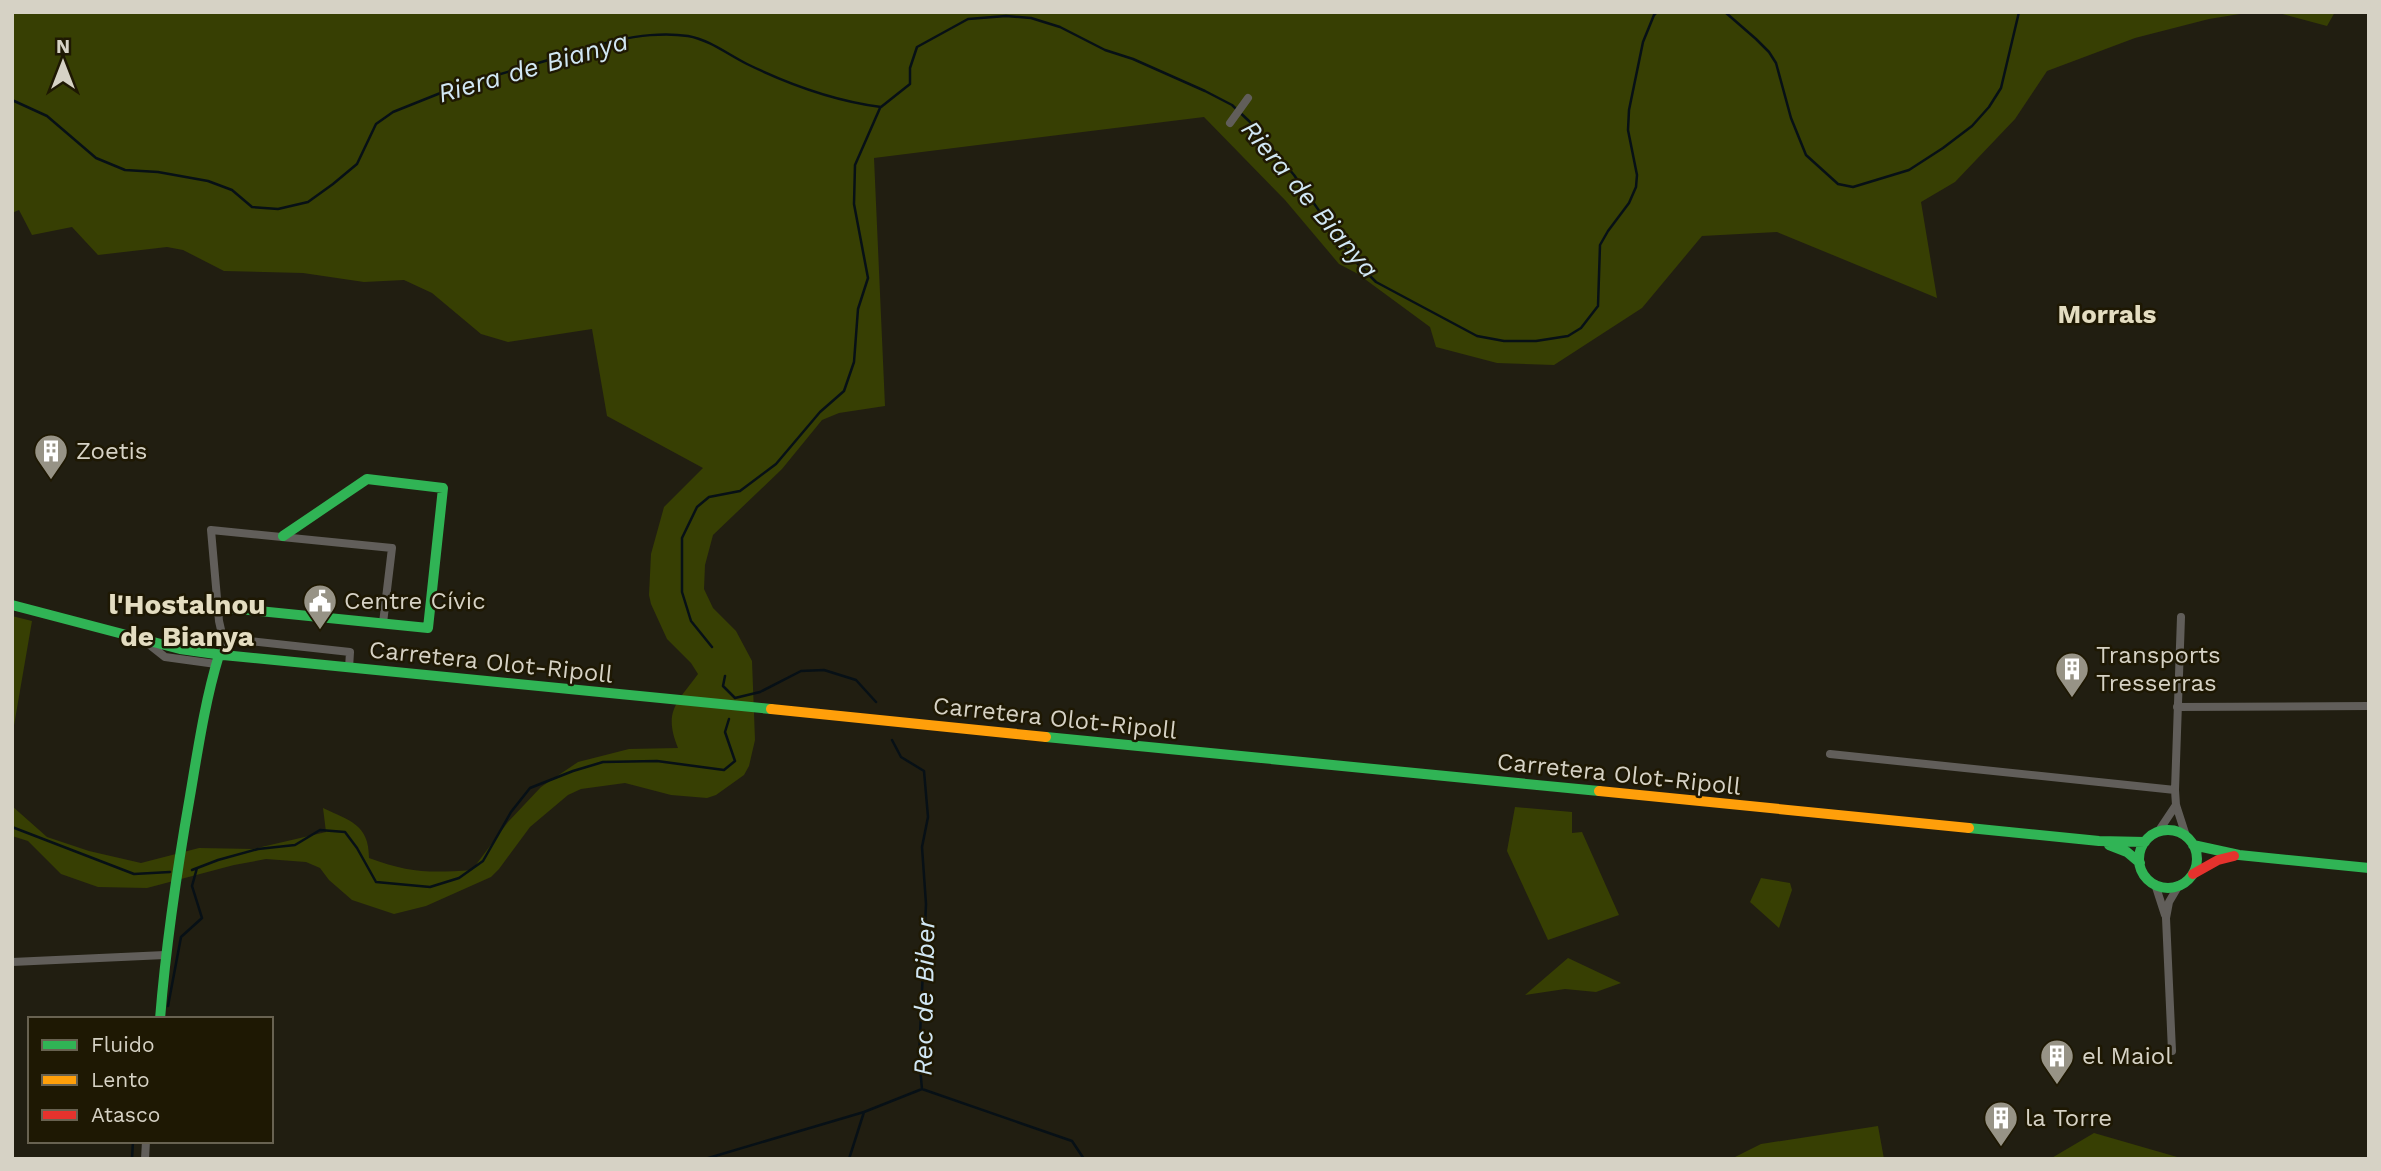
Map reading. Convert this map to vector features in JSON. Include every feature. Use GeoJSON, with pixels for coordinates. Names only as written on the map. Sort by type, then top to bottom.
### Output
{"type":"FeatureCollection","features":[{"type":"Feature","properties":{"kind":"main road"},"geometry":{"type":"LineString","coordinates":[[218,607],[428,628],[443,488],[367,479],[283,536]]}},
{"type":"Feature","properties":{"kind":"main road","name":"Carretera Olot-Ripoll"},"geometry":{"type":"LineString","coordinates":[[12,605],[216,657],[2099,842],[2145,842]]}},
{"type":"Feature","properties":{"kind":"main road"},"geometry":{"type":"LineString","coordinates":[[160,1017],[165,955],[176,882],[216,657]]}},
{"type":"Feature","properties":{"kind":"main road"},"geometry":{"type":"LineString","coordinates":[[2239,855],[2218,860],[2179,885],[2164,887],[2155,884],[2145,875],[2140,863],[2145,842],[2158,832],[2173,831],[2190,840],[2239,855],[2369,868]]}},
{"type":"Feature","properties":{"kind":"main road"},"geometry":{"type":"LineString","coordinates":[[2190,840],[2197,857],[2193,874]]}},
{"type":"Feature","properties":{"kind":"main road","name":"Carretera Olot-Ripoll"},"geometry":{"type":"LineString","coordinates":[[2099,842],[2127,852],[2140,863]]}},
{"type":"Feature","properties":{"kind":"street"},"geometry":{"type":"LineString","coordinates":[[1230,123],[1248,98]]}},
{"type":"Feature","properties":{"kind":"street"},"geometry":{"type":"LineString","coordinates":[[216,657],[223,636],[219,621],[211,530],[392,548],[383,623]]}},
{"type":"Feature","properties":{"kind":"street"},"geometry":{"type":"LineString","coordinates":[[2181,617],[2175,790],[2176,805],[2190,840]]}},
{"type":"Feature","properties":{"kind":"street"},"geometry":{"type":"LineString","coordinates":[[209,637],[219,621]]}},
{"type":"Feature","properties":{"kind":"street"},"geometry":{"type":"LineString","coordinates":[[162,645],[167,639],[177,637],[217,635],[350,652],[349,668]]}},
{"type":"Feature","properties":{"kind":"street"},"geometry":{"type":"LineString","coordinates":[[209,637],[216,657]]}},
{"type":"Feature","properties":{"kind":"street"},"geometry":{"type":"LineString","coordinates":[[144,640],[165,657],[216,657]]}},
{"type":"Feature","properties":{"kind":"street"},"geometry":{"type":"LineString","coordinates":[[2177,707],[2369,706]]}},
{"type":"Feature","properties":{"kind":"street"},"geometry":{"type":"LineString","coordinates":[[1830,754],[2175,790]]}},
{"type":"Feature","properties":{"kind":"street"},"geometry":{"type":"LineString","coordinates":[[2158,832],[2176,805]]}},
{"type":"Feature","properties":{"kind":"street"},"geometry":{"type":"LineString","coordinates":[[2155,884],[2166,918]]}},
{"type":"Feature","properties":{"kind":"street"},"geometry":{"type":"LineString","coordinates":[[2172,1051],[2166,918],[2169,902],[2179,885]]}},
{"type":"Feature","properties":{"kind":"street"},"geometry":{"type":"LineString","coordinates":[[12,962],[165,955]]}},
{"type":"Feature","properties":{"kind":"green space"},"geometry":{"type":"Polygon","coordinates":[[[12,12],[2252,12],[2209,19],[2135,38],[2047,71],[2015,119],[1955,182],[1921,202],[1937,298],[1777,232],[1702,236],[1642,308],[1554,365],[1497,363],[1436,347],[1430,327],[1358,274],[1339,264],[1285,200],[1204,117],[874,158],[885,406],[839,413],[822,420],[782,469],[713,535],[705,565],[704,589],[713,608],[736,631],[752,661],[755,740],[744,775],[716,795],[707,798],[671,795],[625,783],[581,789],[568,795],[530,827],[491,877],[426,906],[394,914],[352,900],[329,880],[320,868],[306,862],[266,859],[147,888],[98,887],[61,874],[28,841],[12,836],[12,806],[47,837],[89,851],[141,863],[199,848],[253,849],[326,832],[323,808],[356,825],[362,831],[366,838],[369,858],[420,871],[472,870],[508,822],[541,787],[578,762],[629,749],[678,748],[672,725],[674,708],[698,674],[667,639],[651,604],[651,554],[664,507],[703,468],[607,416],[592,329],[508,342],[481,334],[432,293],[404,280],[364,282],[303,273],[224,271],[183,250],[167,247],[98,255],[72,227],[32,235],[19,210],[12,213],[12,12]]]}},
{"type":"Feature","properties":{"kind":"green space"},"geometry":{"type":"Polygon","coordinates":[[[2275,12],[2335,12],[2327,26],[2275,12]]]}},
{"type":"Feature","properties":{"kind":"green space"},"geometry":{"type":"Polygon","coordinates":[[[12,616],[32,621],[12,737],[12,616]]]}},
{"type":"Feature","properties":{"kind":"green space"},"geometry":{"type":"Polygon","coordinates":[[[1515,807],[1572,812],[1572,833],[1582,832],[1619,915],[1548,940],[1507,851],[1515,807]]]}},
{"type":"Feature","properties":{"kind":"green space"},"geometry":{"type":"Polygon","coordinates":[[[1761,878],[1790,883],[1792,890],[1779,928],[1750,902],[1761,878]]]}},
{"type":"Feature","properties":{"kind":"green space"},"geometry":{"type":"Polygon","coordinates":[[[1568,958],[1621,983],[1596,992],[1565,989],[1525,995],[1568,958]]]}},
{"type":"Feature","properties":{"kind":"green space"},"geometry":{"type":"Polygon","coordinates":[[[1878,1126],[1884,1159],[1731,1159],[1761,1144],[1878,1126]]]}},
{"type":"Feature","properties":{"kind":"green space"},"geometry":{"type":"Polygon","coordinates":[[[2094,1133],[2184,1159],[2050,1159],[2094,1133]]]}},
{"type":"Feature","properties":{"kind":"waterway","name":"Riera de Bianya"},"geometry":{"type":"LineString","coordinates":[[12,100],[47,116],[96,158],[125,170],[158,172],[208,181],[232,190],[252,207],[278,209],[308,202],[357,164],[376,124],[393,112],[453,88],[613,41],[641,36],[688,36],[711,44],[747,64],[795,85],[846,101],[881,107],[910,84],[910,68],[917,47],[968,19],[1006,16],[1031,18],[1060,27],[1105,50],[1133,59],[1232,105],[1250,122],[1294,175],[1353,259],[1376,282],[1477,336],[1504,341],[1536,341],[1568,336],[1581,328],[1598,306],[1600,245],[1629,203],[1636,187],[1637,175],[1628,130],[1629,110],[1643,42],[1657,12]]}},
{"type":"Feature","properties":{"kind":"waterway","name":"Riera de Bianya"},"geometry":{"type":"LineString","coordinates":[[1725,12],[1756,39],[1776,63],[1791,118],[1806,155],[1838,184],[1853,187],[1909,170],[1972,126],[2001,88],[2019,12]]}},
{"type":"Feature","properties":{"kind":"waterway"},"geometry":{"type":"LineString","coordinates":[[712,647],[691,621],[682,592],[682,538],[697,507],[709,497],[740,491],[776,464],[820,412],[844,391],[854,362],[858,309],[868,278],[854,204],[855,165],[880,108]]}},
{"type":"Feature","properties":{"kind":"waterway"},"geometry":{"type":"LineString","coordinates":[[725,676],[723,686],[735,698],[760,692],[801,671],[824,670],[856,680],[876,702]]}},
{"type":"Feature","properties":{"kind":"waterway"},"geometry":{"type":"LineString","coordinates":[[192,870],[258,849],[295,845],[320,830],[345,832],[376,882],[430,887],[459,878],[483,861],[511,812],[530,788],[603,762],[657,761],[724,770],[735,761],[725,732],[729,719]]}},
{"type":"Feature","properties":{"kind":"waterway","name":"Rec de Biber"},"geometry":{"type":"LineString","coordinates":[[892,740],[901,757],[924,771],[928,817],[922,847],[926,904],[919,1057],[922,1089],[1072,1141],[1084,1159]]}},
{"type":"Feature","properties":{"kind":"waterway"},"geometry":{"type":"LineString","coordinates":[[12,827],[134,874],[170,872]]}},
{"type":"Feature","properties":{"kind":"waterway"},"geometry":{"type":"LineString","coordinates":[[168,1006],[181,937],[202,918],[192,886],[197,868]]}},
{"type":"Feature","properties":{"kind":"waterway"},"geometry":{"type":"LineString","coordinates":[[849,1159],[864,1112],[922,1089]]}},
{"type":"Feature","properties":{"kind":"waterway"},"geometry":{"type":"LineString","coordinates":[[705,1159],[864,1112]]}},
{"type":"Feature","properties":{"kind":"waterway"},"geometry":{"type":"LineString","coordinates":[[132,1159],[133,1143]]}},
{"type":"Feature","properties":{"kind":"traffic: fast"},"geometry":{"type":"LineString","coordinates":[[218,607],[428,628],[443,488],[367,479],[283,536]]}},
{"type":"Feature","properties":{"kind":"traffic: fast"},"geometry":{"type":"LineString","coordinates":[[12,605],[180,649],[223,655],[771,709]]}},
{"type":"Feature","properties":{"kind":"traffic: fast"},"geometry":{"type":"LineString","coordinates":[[160,1017],[181,852],[202,725],[219,655]]}},
{"type":"Feature","properties":{"kind":"traffic: fast"},"geometry":{"type":"LineString","coordinates":[[1046,737],[1599,791]]}},
{"type":"Feature","properties":{"kind":"traffic: fast"},"geometry":{"type":"LineString","coordinates":[[1969,828],[2099,841],[2145,842]]}},
{"type":"Feature","properties":{"kind":"traffic: fast"},"geometry":{"type":"LineString","coordinates":[[2168,830],[2179,832],[2192,843],[2197,859],[2195,870],[2184,883],[2168,888],[2157,886],[2144,875],[2139,859],[2141,848],[2152,835],[2168,830]]}},
{"type":"Feature","properties":{"kind":"traffic: fast"},"geometry":{"type":"LineString","coordinates":[[2109,845],[2127,852],[2140,863]]}},
{"type":"Feature","properties":{"kind":"traffic: fast"},"geometry":{"type":"LineString","coordinates":[[2193,845],[2239,855],[2369,868]]}},
{"type":"Feature","properties":{"kind":"traffic: slow"},"geometry":{"type":"LineString","coordinates":[[771,709],[1046,737]]}},
{"type":"Feature","properties":{"kind":"traffic: slow"},"geometry":{"type":"LineString","coordinates":[[1599,791],[1969,828]]}},
{"type":"Feature","properties":{"kind":"traffic: jam"},"geometry":{"type":"LineString","coordinates":[[2193,874],[2218,860],[2234,856]]}},
{"type":"Feature","properties":{"kind":"place","name":"Zoetis"},"geometry":{"type":"Point","coordinates":[51,481]}},
{"type":"Feature","properties":{"kind":"place","name":"Centre Cívic"},"geometry":{"type":"Point","coordinates":[320,631]}},
{"type":"Feature","properties":{"kind":"place","name":"Transports Tresserras"},"geometry":{"type":"Point","coordinates":[2072,699]}},
{"type":"Feature","properties":{"kind":"place","name":"el Maiol"},"geometry":{"type":"Point","coordinates":[2057,1086]}},
{"type":"Feature","properties":{"kind":"place","name":"la Torre"},"geometry":{"type":"Point","coordinates":[2001,1148]}},
{"type":"Feature","properties":{"kind":"district","name":"Morrals"},"geometry":{"type":"Point","coordinates":[2107,314]}},
{"type":"Feature","properties":{"kind":"district","name":"l'Hostalnou de Bianya"},"geometry":{"type":"Point","coordinates":[187,620]}}]}
